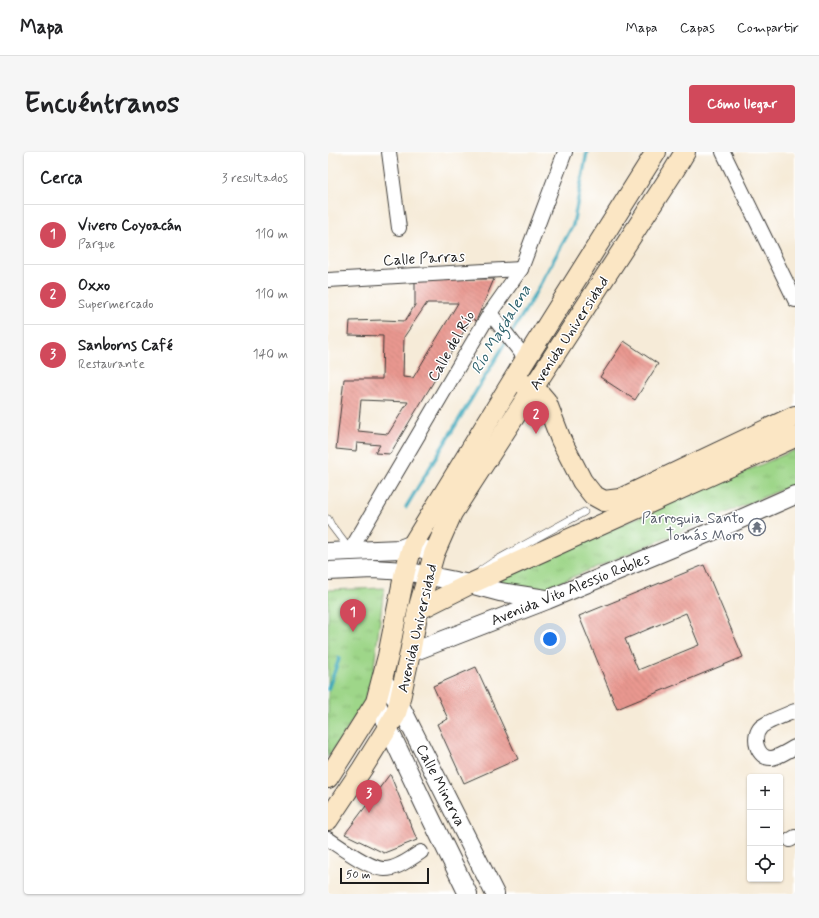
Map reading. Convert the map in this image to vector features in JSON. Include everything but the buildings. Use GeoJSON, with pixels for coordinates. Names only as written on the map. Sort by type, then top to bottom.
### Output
{"type":"FeatureCollection","features":[{"type":"Feature","properties":{"kind":"main road","name":"Avenida Universidad"},"geometry":{"type":"LineString","coordinates":[[328,778],[376,702],[388,656],[405,570],[413,544],[514,378],[656,152]]}},
{"type":"Feature","properties":{"kind":"main road","name":"Avenida Universidad"},"geometry":{"type":"LineString","coordinates":[[328,820],[395,716],[410,653],[418,610],[434,554],[452,513],[533,390],[685,152]]}},
{"type":"Feature","properties":{"kind":"main road"},"geometry":{"type":"LineString","coordinates":[[514,378],[540,394],[546,400],[561,440],[582,481],[593,495],[604,500],[620,499],[795,416]]}},
{"type":"Feature","properties":{"kind":"main road"},"geometry":{"type":"LineString","coordinates":[[418,610],[470,584],[795,437]]}},
{"type":"Feature","properties":{"kind":"street"},"geometry":{"type":"LineString","coordinates":[[389,152],[399,228]]}},
{"type":"Feature","properties":{"kind":"street","name":"Calle del Río"},"geometry":{"type":"LineString","coordinates":[[350,551],[490,313],[521,269],[565,152]]}},
{"type":"Feature","properties":{"kind":"street"},"geometry":{"type":"LineString","coordinates":[[722,152],[795,300]]}},
{"type":"Feature","properties":{"kind":"street","name":"Calle Parras"},"geometry":{"type":"LineString","coordinates":[[328,280],[521,269]]}},
{"type":"Feature","properties":{"kind":"street"},"geometry":{"type":"LineString","coordinates":[[490,313],[526,359]]}},
{"type":"Feature","properties":{"kind":"street","name":"Avenida Vito Alessio Robles"},"geometry":{"type":"LineString","coordinates":[[410,653],[547,600],[718,529],[795,495]]}},
{"type":"Feature","properties":{"kind":"street"},"geometry":{"type":"LineString","coordinates":[[328,552],[400,548],[413,544],[434,554]]}},
{"type":"Feature","properties":{"kind":"street"},"geometry":{"type":"LineString","coordinates":[[328,571],[373,569],[405,570],[500,592],[547,600]]}},
{"type":"Feature","properties":{"kind":"street","name":"Calle Minerva"},"geometry":{"type":"LineString","coordinates":[[382,679],[399,703],[494,894]]}},
{"type":"Feature","properties":{"kind":"street","name":"Calle Minerva"},"geometry":{"type":"LineString","coordinates":[[376,702],[468,894]]}},
{"type":"Feature","properties":{"kind":"street"},"geometry":{"type":"LineString","coordinates":[[795,711],[765,724],[757,733],[756,740],[756,746],[761,753],[770,758],[775,758],[795,747]]}},
{"type":"Feature","properties":{"kind":"street"},"geometry":{"type":"LineString","coordinates":[[424,804],[425,798],[431,792],[445,794]]}},
{"type":"Feature","properties":{"kind":"street"},"geometry":{"type":"LineString","coordinates":[[328,839],[372,866],[385,870],[396,867],[421,852]]}},
{"type":"Feature","properties":{"kind":"lane"},"geometry":{"type":"LineString","coordinates":[[470,584],[482,569],[493,562],[584,512]]}},
{"type":"Feature","properties":{"kind":"lane"},"geometry":{"type":"LineString","coordinates":[[328,519],[350,551]]}},
{"type":"Feature","properties":{"kind":"green space"},"geometry":{"type":"Polygon","coordinates":[[[795,450],[795,484],[544,589],[509,585],[497,578],[795,450]]]}},
{"type":"Feature","properties":{"kind":"green space"},"geometry":{"type":"Polygon","coordinates":[[[384,588],[373,675],[364,703],[328,758],[328,590],[384,588]]]}},
{"type":"Feature","properties":{"kind":"waterway","name":"Río Magdalena"},"geometry":{"type":"LineString","coordinates":[[510,335],[528,306],[573,225],[587,152]]}},
{"type":"Feature","properties":{"kind":"waterway","name":"Río Magdalena"},"geometry":{"type":"LineString","coordinates":[[406,507],[507,340]]}},
{"type":"Feature","properties":{"kind":"waterway","name":"Río Magdalena"},"geometry":{"type":"LineString","coordinates":[[328,689],[339,658]]}},
{"type":"Feature","properties":{"kind":"place","name":"Oxxo"},"geometry":{"type":"Point","coordinates":[536,434]}},
{"type":"Feature","properties":{"kind":"place","name":"Parroquia Santo Tomás Moro"},"geometry":{"type":"Point","coordinates":[757,527]}},
{"type":"Feature","properties":{"kind":"place","name":"Vivero Coyoacán"},"geometry":{"type":"Point","coordinates":[353,632]}},
{"type":"Feature","properties":{"kind":"place","name":"Sanborns Café"},"geometry":{"type":"Point","coordinates":[369,813]}}]}
